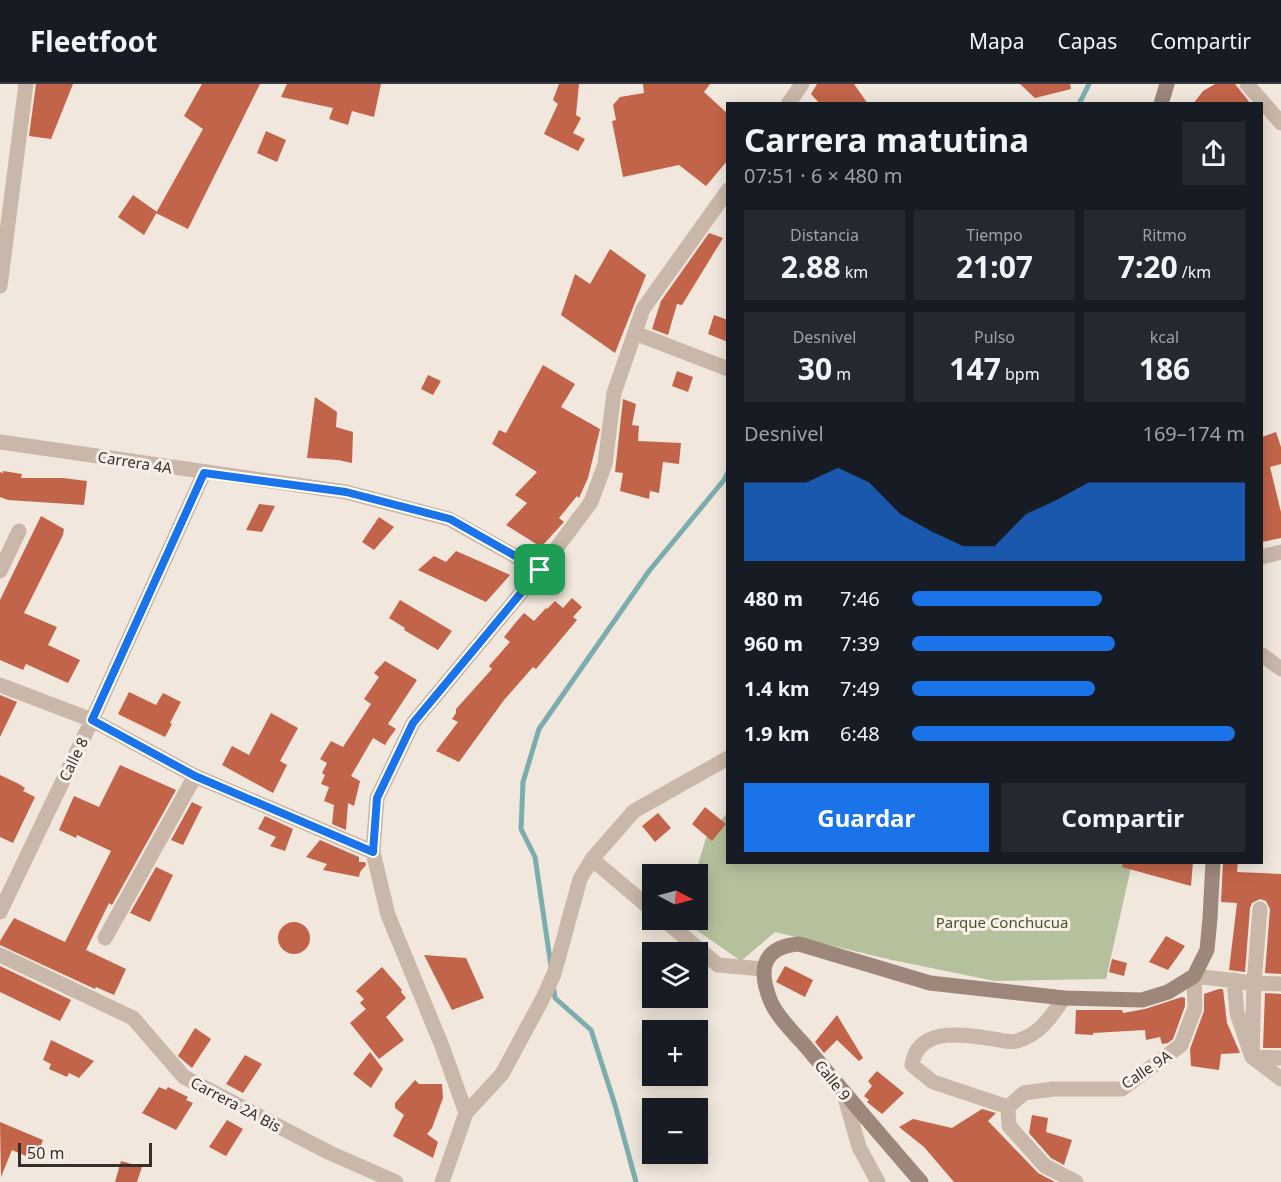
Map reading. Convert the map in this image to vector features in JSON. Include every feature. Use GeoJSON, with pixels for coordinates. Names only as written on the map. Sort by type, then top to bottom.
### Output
{"type":"FeatureCollection","features":[{"type":"Feature","properties":{"kind":"street"},"geometry":{"type":"LineString","coordinates":[[0,286],[26,84]]}},
{"type":"Feature","properties":{"kind":"street"},"geometry":{"type":"LineString","coordinates":[[789,102],[802,84]]}},
{"type":"Feature","properties":{"kind":"street"},"geometry":{"type":"LineString","coordinates":[[1162,102],[1167,84]]}},
{"type":"Feature","properties":{"kind":"street"},"geometry":{"type":"LineString","coordinates":[[1247,84],[1263,102]]}},
{"type":"Feature","properties":{"kind":"street"},"geometry":{"type":"LineString","coordinates":[[1263,102],[1281,123]]}},
{"type":"Feature","properties":{"kind":"street"},"geometry":{"type":"LineString","coordinates":[[466,1113],[442,1046],[388,915],[373,852],[377,798],[413,723],[540,570],[591,502],[605,464],[614,393],[643,309],[726,193]]}},
{"type":"Feature","properties":{"kind":"street"},"geometry":{"type":"LineString","coordinates":[[635,333],[726,368]]}},
{"type":"Feature","properties":{"kind":"street","name":"Carrera 4A"},"geometry":{"type":"LineString","coordinates":[[0,442],[346,492],[450,519],[540,570]]}},
{"type":"Feature","properties":{"kind":"street","name":"Calle 8"},"geometry":{"type":"LineString","coordinates":[[0,912],[92,720],[204,473]]}},
{"type":"Feature","properties":{"kind":"street"},"geometry":{"type":"LineString","coordinates":[[0,571],[20,531]]}},
{"type":"Feature","properties":{"kind":"street"},"geometry":{"type":"LineString","coordinates":[[1263,557],[1281,552]]}},
{"type":"Feature","properties":{"kind":"street"},"geometry":{"type":"LineString","coordinates":[[1263,656],[1281,669]]}},
{"type":"Feature","properties":{"kind":"street"},"geometry":{"type":"LineString","coordinates":[[0,685],[92,720],[195,776],[373,852]]}},
{"type":"Feature","properties":{"kind":"street"},"geometry":{"type":"LineString","coordinates":[[442,1182],[466,1113],[502,1074],[543,998],[554,974],[580,879],[592,859],[634,811],[726,759]]}},
{"type":"Feature","properties":{"kind":"street"},"geometry":{"type":"LineString","coordinates":[[105,938],[195,776]]}},
{"type":"Feature","properties":{"kind":"street"},"geometry":{"type":"LineString","coordinates":[[592,859],[642,902]]}},
{"type":"Feature","properties":{"kind":"street"},"geometry":{"type":"LineString","coordinates":[[676,930],[718,965],[763,969],[770,955],[783,945],[799,944],[930,983],[1064,998],[1142,1000],[1168,992],[1194,976],[1207,950],[1213,864]]}},
{"type":"Feature","properties":{"kind":"street"},"geometry":{"type":"LineString","coordinates":[[1252,1057],[1254,983],[1260,909]]}},
{"type":"Feature","properties":{"kind":"street","name":"Carrera 2A Bis"},"geometry":{"type":"LineString","coordinates":[[0,956],[133,1018],[184,1077],[328,1152],[396,1182]]}},
{"type":"Feature","properties":{"kind":"street","name":"Calle 9"},"geometry":{"type":"LineString","coordinates":[[763,969],[765,985],[772,1005],[844,1094],[921,1182]]}},
{"type":"Feature","properties":{"kind":"street"},"geometry":{"type":"LineString","coordinates":[[1194,976],[1281,984]]}},
{"type":"Feature","properties":{"kind":"street","name":"Calle 9A"},"geometry":{"type":"LineString","coordinates":[[1008,1107],[1024,1093],[1053,1089],[1122,1089],[1181,1045],[1195,1008],[1194,976]]}},
{"type":"Feature","properties":{"kind":"street"},"geometry":{"type":"LineString","coordinates":[[1234,980],[1237,1012],[1252,1057],[1281,1079]]}},
{"type":"Feature","properties":{"kind":"street"},"geometry":{"type":"LineString","coordinates":[[1064,998],[1046,1024],[1015,1042],[968,1035],[939,1035],[922,1044],[914,1054],[912,1065],[933,1082],[1008,1107],[1009,1126],[1045,1166],[1076,1182]]}},
{"type":"Feature","properties":{"kind":"street"},"geometry":{"type":"LineString","coordinates":[[1252,1057],[1281,1058]]}},
{"type":"Feature","properties":{"kind":"street"},"geometry":{"type":"LineString","coordinates":[[844,1094],[859,1147],[878,1182]]}},
{"type":"Feature","properties":{"kind":"green space","name":"Parque Conchucua"},"geometry":{"type":"Polygon","coordinates":[[[726,814],[726,864],[1132,864],[1106,979],[995,981],[892,960],[775,932],[741,961],[696,930],[708,930],[708,864],[698,864],[706,838],[726,814]]]}},
{"type":"Feature","properties":{"kind":"building"},"geometry":{"type":"Polygon","coordinates":[[[36,84],[73,84],[51,139],[29,136],[36,84]]]}},
{"type":"Feature","properties":{"kind":"building"},"geometry":{"type":"Polygon","coordinates":[[[202,84],[260,84],[188,229],[156,213],[203,129],[184,116],[202,84]]]}},
{"type":"Feature","properties":{"kind":"building"},"geometry":{"type":"Polygon","coordinates":[[[287,84],[381,84],[374,117],[352,111],[348,125],[329,119],[333,108],[281,97],[287,84]]]}},
{"type":"Feature","properties":{"kind":"building"},"geometry":{"type":"Polygon","coordinates":[[[559,84],[579,84],[576,115],[581,118],[573,133],[585,139],[578,151],[544,134],[558,104],[553,100],[559,84]]]}},
{"type":"Feature","properties":{"kind":"building"},"geometry":{"type":"Polygon","coordinates":[[[643,84],[710,84],[704,92],[726,112],[726,162],[706,186],[679,165],[623,177],[612,121],[616,120],[613,105],[620,97],[644,93],[643,84]]]}},
{"type":"Feature","properties":{"kind":"building"},"geometry":{"type":"Polygon","coordinates":[[[817,84],[854,84],[867,102],[818,102],[811,94],[817,84]]]}},
{"type":"Feature","properties":{"kind":"building"},"geometry":{"type":"Polygon","coordinates":[[[1020,84],[1070,84],[1071,89],[1035,98],[1020,84]]]}},
{"type":"Feature","properties":{"kind":"building"},"geometry":{"type":"Polygon","coordinates":[[[1215,84],[1235,84],[1249,102],[1195,102],[1203,91],[1215,84]]]}},
{"type":"Feature","properties":{"kind":"building"},"geometry":{"type":"Polygon","coordinates":[[[266,131],[286,140],[277,162],[257,153],[266,131]]]}},
{"type":"Feature","properties":{"kind":"building"},"geometry":{"type":"Polygon","coordinates":[[[133,195],[157,212],[144,235],[118,217],[133,195]]]}},
{"type":"Feature","properties":{"kind":"building"},"geometry":{"type":"Polygon","coordinates":[[[709,233],[723,238],[682,305],[677,304],[668,335],[652,329],[661,301],[709,233]]]}},
{"type":"Feature","properties":{"kind":"building"},"geometry":{"type":"Polygon","coordinates":[[[610,249],[646,275],[615,353],[561,315],[575,274],[590,284],[610,249]]]}},
{"type":"Feature","properties":{"kind":"building"},"geometry":{"type":"Polygon","coordinates":[[[714,315],[726,319],[726,341],[708,334],[714,315]]]}},
{"type":"Feature","properties":{"kind":"building"},"geometry":{"type":"Polygon","coordinates":[[[543,365],[575,384],[561,407],[600,429],[588,478],[579,498],[577,496],[559,518],[564,522],[541,547],[506,525],[527,503],[515,495],[537,472],[492,444],[499,430],[506,433],[543,365]]]}},
{"type":"Feature","properties":{"kind":"building"},"geometry":{"type":"Polygon","coordinates":[[[677,371],[693,377],[688,392],[672,386],[677,371]]]}},
{"type":"Feature","properties":{"kind":"building"},"geometry":{"type":"Polygon","coordinates":[[[428,375],[441,381],[433,395],[421,389],[428,375]]]}},
{"type":"Feature","properties":{"kind":"building"},"geometry":{"type":"Polygon","coordinates":[[[315,397],[337,412],[336,427],[353,432],[352,463],[307,458],[315,397]]]}},
{"type":"Feature","properties":{"kind":"building"},"geometry":{"type":"Polygon","coordinates":[[[623,399],[636,404],[632,425],[639,426],[638,441],[681,443],[679,464],[663,462],[659,493],[650,491],[649,499],[620,491],[623,473],[615,472],[623,399]]]}},
{"type":"Feature","properties":{"kind":"building"},"geometry":{"type":"Polygon","coordinates":[[[1276,432],[1281,447],[1281,464],[1270,467],[1281,512],[1281,538],[1263,542],[1263,437],[1276,432]]]}},
{"type":"Feature","properties":{"kind":"building"},"geometry":{"type":"Polygon","coordinates":[[[3,471],[22,474],[21,478],[63,478],[87,481],[84,505],[8,500],[0,497],[0,472],[3,473],[3,471]]]}},
{"type":"Feature","properties":{"kind":"building"},"geometry":{"type":"Polygon","coordinates":[[[259,504],[275,506],[262,532],[246,530],[259,504]]]}},
{"type":"Feature","properties":{"kind":"building"},"geometry":{"type":"Polygon","coordinates":[[[41,516],[64,529],[63,535],[24,613],[57,627],[48,645],[80,660],[68,683],[26,664],[23,670],[0,660],[0,600],[41,516]]]}},
{"type":"Feature","properties":{"kind":"building"},"geometry":{"type":"Polygon","coordinates":[[[379,517],[394,527],[374,550],[362,542],[379,517]]]}},
{"type":"Feature","properties":{"kind":"building"},"geometry":{"type":"Polygon","coordinates":[[[456,551],[510,575],[486,602],[418,570],[434,556],[446,562],[456,551]]]}},
{"type":"Feature","properties":{"kind":"building"},"geometry":{"type":"Polygon","coordinates":[[[572,598],[582,607],[573,617],[577,620],[536,669],[533,667],[504,700],[459,762],[436,751],[458,722],[452,719],[456,709],[492,669],[489,666],[510,642],[504,637],[524,613],[534,621],[555,601],[563,608],[572,598]]]}},
{"type":"Feature","properties":{"kind":"building"},"geometry":{"type":"Polygon","coordinates":[[[400,600],[452,631],[438,650],[404,630],[405,628],[389,618],[400,600]]]}},
{"type":"Feature","properties":{"kind":"building"},"geometry":{"type":"Polygon","coordinates":[[[385,661],[417,680],[388,724],[396,729],[385,745],[373,738],[351,776],[360,781],[354,806],[348,803],[346,830],[332,824],[334,805],[324,801],[329,787],[321,784],[325,775],[322,773],[327,763],[320,759],[331,741],[343,747],[371,704],[364,699],[379,677],[374,673],[385,661]]]}},
{"type":"Feature","properties":{"kind":"building"},"geometry":{"type":"Polygon","coordinates":[[[129,692],[156,705],[163,693],[181,702],[165,737],[118,714],[129,692]]]}},
{"type":"Feature","properties":{"kind":"building"},"geometry":{"type":"Polygon","coordinates":[[[0,695],[17,702],[0,737],[0,695]]]}},
{"type":"Feature","properties":{"kind":"building"},"geometry":{"type":"Polygon","coordinates":[[[271,713],[298,728],[280,761],[287,765],[273,793],[222,765],[232,746],[249,755],[271,713]]]}},
{"type":"Feature","properties":{"kind":"building"},"geometry":{"type":"Polygon","coordinates":[[[120,765],[176,790],[112,905],[109,903],[86,950],[126,969],[114,995],[96,987],[95,989],[0,945],[0,941],[14,918],[65,942],[111,851],[77,835],[76,838],[59,830],[74,796],[99,807],[120,765]]]}},
{"type":"Feature","properties":{"kind":"building"},"geometry":{"type":"Polygon","coordinates":[[[0,775],[19,784],[25,788],[23,791],[35,797],[13,843],[0,837],[0,775]]]}},
{"type":"Feature","properties":{"kind":"building"},"geometry":{"type":"Polygon","coordinates":[[[192,802],[202,807],[183,845],[171,840],[192,802]]]}},
{"type":"Feature","properties":{"kind":"building"},"geometry":{"type":"Polygon","coordinates":[[[705,807],[726,824],[712,841],[692,824],[705,807]]]}},
{"type":"Feature","properties":{"kind":"building"},"geometry":{"type":"Polygon","coordinates":[[[658,813],[671,828],[655,842],[642,826],[658,813]]]}},
{"type":"Feature","properties":{"kind":"building"},"geometry":{"type":"Polygon","coordinates":[[[265,816],[293,829],[285,851],[270,846],[276,837],[258,829],[265,816]]]}},
{"type":"Feature","properties":{"kind":"building"},"geometry":{"type":"Polygon","coordinates":[[[320,840],[359,857],[359,862],[365,862],[366,865],[359,877],[323,870],[327,864],[306,857],[320,840]]]}},
{"type":"Feature","properties":{"kind":"building"},"geometry":{"type":"Polygon","coordinates":[[[1123,864],[1193,864],[1191,886],[1122,867],[1123,864]]]}},
{"type":"Feature","properties":{"kind":"building"},"geometry":{"type":"Polygon","coordinates":[[[1223,864],[1238,864],[1237,872],[1281,874],[1281,974],[1265,973],[1270,909],[1266,901],[1260,899],[1252,903],[1250,908],[1245,972],[1229,970],[1237,903],[1221,902],[1223,864]]]}},
{"type":"Feature","properties":{"kind":"building"},"geometry":{"type":"Polygon","coordinates":[[[156,867],[173,875],[150,922],[130,913],[156,867]]]}},
{"type":"Feature","properties":{"kind":"building"},"geometry":{"type":"Polygon","coordinates":[[[294,922],[305,927],[310,938],[305,949],[294,954],[283,949],[278,938],[283,927],[294,922]]]}},
{"type":"Feature","properties":{"kind":"building"},"geometry":{"type":"Polygon","coordinates":[[[1166,936],[1185,946],[1168,970],[1149,962],[1166,936]]]}},
{"type":"Feature","properties":{"kind":"building"},"geometry":{"type":"Polygon","coordinates":[[[424,955],[466,958],[484,998],[452,1010],[424,955]]]}},
{"type":"Feature","properties":{"kind":"building"},"geometry":{"type":"Polygon","coordinates":[[[1112,959],[1127,963],[1124,976],[1109,972],[1112,959]]]}},
{"type":"Feature","properties":{"kind":"building"},"geometry":{"type":"Polygon","coordinates":[[[0,966],[71,1000],[60,1021],[0,992],[0,966]]]}},
{"type":"Feature","properties":{"kind":"building"},"geometry":{"type":"Polygon","coordinates":[[[785,966],[813,980],[805,997],[776,982],[785,966]]]}},
{"type":"Feature","properties":{"kind":"building"},"geometry":{"type":"Polygon","coordinates":[[[382,967],[406,998],[386,1017],[404,1040],[379,1059],[350,1023],[366,1009],[360,1003],[364,999],[356,991],[382,967]]]}},
{"type":"Feature","properties":{"kind":"building"},"geometry":{"type":"Polygon","coordinates":[[[1223,989],[1227,1023],[1240,1053],[1221,1054],[1219,1070],[1191,1066],[1190,1049],[1204,1011],[1204,994],[1223,989]]]}},
{"type":"Feature","properties":{"kind":"building"},"geometry":{"type":"Polygon","coordinates":[[[1265,993],[1281,994],[1281,1048],[1263,1048],[1265,993]]]}},
{"type":"Feature","properties":{"kind":"building"},"geometry":{"type":"Polygon","coordinates":[[[1185,998],[1185,1006],[1173,1039],[1168,1043],[1162,1044],[1160,1037],[1146,1040],[1145,1030],[1093,1033],[1093,1035],[1075,1034],[1076,1010],[1122,1010],[1123,1013],[1145,1009],[1185,998]]]}},
{"type":"Feature","properties":{"kind":"building"},"geometry":{"type":"Polygon","coordinates":[[[837,1015],[863,1058],[859,1061],[837,1040],[824,1053],[815,1042],[837,1015]]]}},
{"type":"Feature","properties":{"kind":"building"},"geometry":{"type":"Polygon","coordinates":[[[195,1028],[211,1039],[192,1068],[178,1056],[195,1028]]]}},
{"type":"Feature","properties":{"kind":"building"},"geometry":{"type":"Polygon","coordinates":[[[51,1040],[94,1061],[79,1078],[69,1073],[67,1077],[49,1069],[51,1064],[43,1060],[51,1040]]]}},
{"type":"Feature","properties":{"kind":"building"},"geometry":{"type":"Polygon","coordinates":[[[370,1052],[383,1069],[371,1088],[353,1074],[370,1052]]]}},
{"type":"Feature","properties":{"kind":"building"},"geometry":{"type":"Polygon","coordinates":[[[245,1055],[262,1064],[243,1093],[226,1084],[245,1055]]]}},
{"type":"Feature","properties":{"kind":"building"},"geometry":{"type":"Polygon","coordinates":[[[877,1071],[904,1093],[882,1114],[867,1102],[869,1100],[864,1096],[872,1086],[868,1081],[877,1071]]]}},
{"type":"Feature","properties":{"kind":"building"},"geometry":{"type":"Polygon","coordinates":[[[415,1080],[419,1084],[442,1084],[443,1098],[432,1128],[427,1134],[438,1142],[433,1158],[393,1136],[404,1115],[395,1108],[395,1103],[415,1080]]]}},
{"type":"Feature","properties":{"kind":"building"},"geometry":{"type":"Polygon","coordinates":[[[159,1087],[166,1090],[168,1087],[188,1097],[186,1100],[193,1103],[176,1130],[142,1113],[159,1087]]]}},
{"type":"Feature","properties":{"kind":"building"},"geometry":{"type":"Polygon","coordinates":[[[982,1109],[996,1113],[988,1121],[1038,1173],[1055,1182],[954,1182],[924,1147],[899,1127],[913,1119],[952,1128],[982,1109]]]}},
{"type":"Feature","properties":{"kind":"building"},"geometry":{"type":"Polygon","coordinates":[[[1032,1115],[1048,1118],[1046,1132],[1072,1140],[1064,1165],[1051,1158],[1029,1133],[1032,1115]]]}},
{"type":"Feature","properties":{"kind":"building"},"geometry":{"type":"Polygon","coordinates":[[[227,1120],[243,1129],[226,1156],[209,1147],[227,1120]]]}},
{"type":"Feature","properties":{"kind":"building"},"geometry":{"type":"Polygon","coordinates":[[[0,1122],[43,1140],[35,1160],[12,1150],[1,1177],[0,1122]]]}},
{"type":"Feature","properties":{"kind":"building"},"geometry":{"type":"Polygon","coordinates":[[[121,1161],[142,1167],[137,1182],[115,1182],[121,1161]]]}},
{"type":"Feature","properties":{"kind":"waterway"},"geometry":{"type":"LineString","coordinates":[[1080,102],[1089,84]]}},
{"type":"Feature","properties":{"kind":"waterway"},"geometry":{"type":"LineString","coordinates":[[551,966],[535,857],[521,829],[523,782],[539,729],[649,571],[726,476]]}},
{"type":"Feature","properties":{"kind":"waterway"},"geometry":{"type":"LineString","coordinates":[[553,984],[555,998],[591,1030],[636,1182]]}},
{"type":"Feature","properties":{"kind":"route"},"geometry":{"type":"LineString","coordinates":[[204,473],[346,492],[450,519],[540,570],[413,723],[377,798],[373,852],[195,776],[92,720],[204,473]]}}]}
